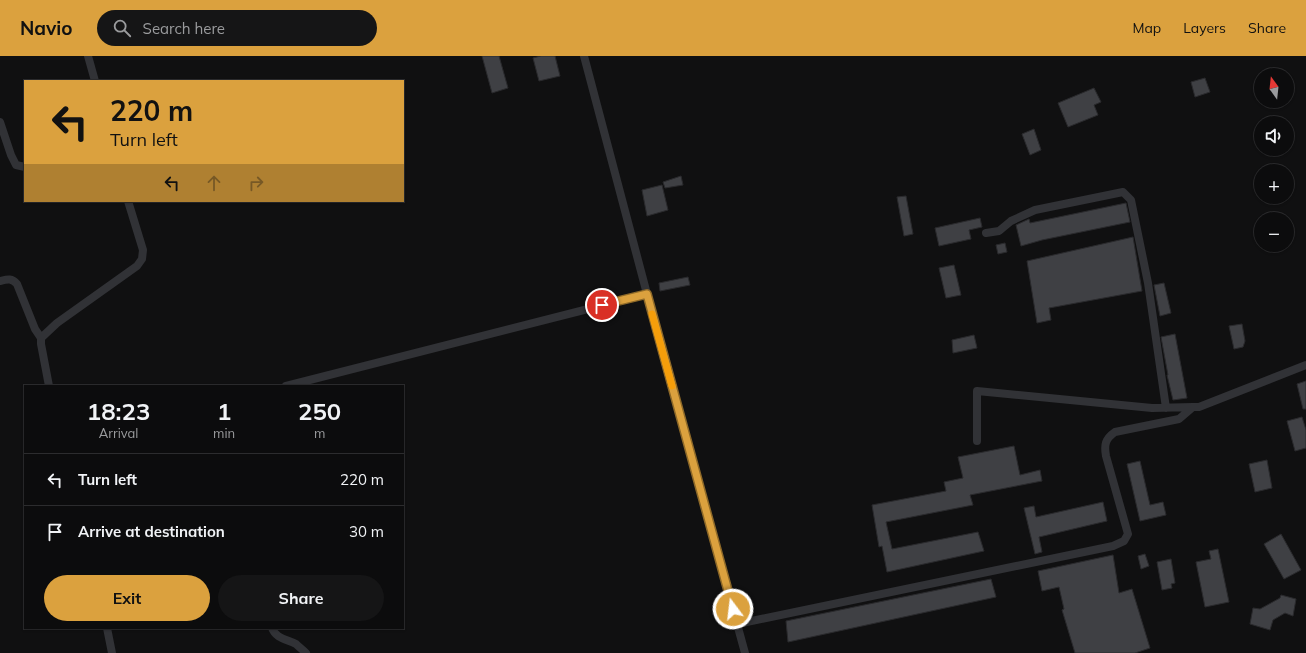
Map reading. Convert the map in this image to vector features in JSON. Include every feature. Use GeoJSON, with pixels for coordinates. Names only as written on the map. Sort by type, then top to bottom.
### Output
{"type":"FeatureCollection","features":[{"type":"Feature","properties":{"kind":"street"},"geometry":{"type":"LineString","coordinates":[[88,56],[95,80]]}},
{"type":"Feature","properties":{"kind":"street"},"geometry":{"type":"LineString","coordinates":[[584,56],[745,653]]}},
{"type":"Feature","properties":{"kind":"street"},"geometry":{"type":"LineString","coordinates":[[0,122],[16,165],[24,167]]}},
{"type":"Feature","properties":{"kind":"street"},"geometry":{"type":"LineString","coordinates":[[986,233],[999,231],[1012,220],[1035,210],[1123,192],[1131,200],[1148,283],[1166,408]]}},
{"type":"Feature","properties":{"kind":"street"},"geometry":{"type":"LineString","coordinates":[[41,338],[57,323],[137,266],[142,259],[143,250],[128,202]]}},
{"type":"Feature","properties":{"kind":"street"},"geometry":{"type":"LineString","coordinates":[[0,281],[8,279],[13,280],[17,284],[35,329],[41,338],[49,385]]}},
{"type":"Feature","properties":{"kind":"street"},"geometry":{"type":"LineString","coordinates":[[290,385],[647,294]]}},
{"type":"Feature","properties":{"kind":"street"},"geometry":{"type":"LineString","coordinates":[[977,441],[977,391],[1144,407],[1199,407],[1306,365]]}},
{"type":"Feature","properties":{"kind":"street"},"geometry":{"type":"LineString","coordinates":[[737,624],[1113,546],[1124,541],[1128,534],[1104,446],[1108,438],[1115,432],[1178,419],[1193,407]]}},
{"type":"Feature","properties":{"kind":"street"},"geometry":{"type":"LineString","coordinates":[[107,629],[112,653]]}},
{"type":"Feature","properties":{"kind":"street"},"geometry":{"type":"LineString","coordinates":[[272,629],[273,632],[281,638],[295,644],[306,653]]}},
{"type":"Feature","properties":{"kind":"building"},"geometry":{"type":"Polygon","coordinates":[[[482,56],[499,56],[508,88],[492,93],[482,56]]]}},
{"type":"Feature","properties":{"kind":"building"},"geometry":{"type":"Polygon","coordinates":[[[541,56],[555,56],[560,76],[539,81],[533,58],[541,56]]]}},
{"type":"Feature","properties":{"kind":"building"},"geometry":{"type":"Polygon","coordinates":[[[1205,78],[1210,92],[1195,97],[1191,82],[1205,78]]]}},
{"type":"Feature","properties":{"kind":"building"},"geometry":{"type":"Polygon","coordinates":[[[1094,88],[1101,102],[1094,105],[1098,115],[1068,127],[1058,103],[1094,88]]]}},
{"type":"Feature","properties":{"kind":"building"},"geometry":{"type":"Polygon","coordinates":[[[1034,129],[1041,150],[1030,155],[1022,134],[1034,129]]]}},
{"type":"Feature","properties":{"kind":"building"},"geometry":{"type":"Polygon","coordinates":[[[681,176],[683,185],[665,188],[663,182],[681,176]]]}},
{"type":"Feature","properties":{"kind":"building"},"geometry":{"type":"Polygon","coordinates":[[[662,185],[668,210],[647,216],[642,190],[662,185]]]}},
{"type":"Feature","properties":{"kind":"building"},"geometry":{"type":"Polygon","coordinates":[[[906,196],[913,234],[904,236],[897,197],[906,196]]]}},
{"type":"Feature","properties":{"kind":"building"},"geometry":{"type":"Polygon","coordinates":[[[1126,203],[1130,222],[1042,240],[1021,246],[1016,225],[1029,219],[1030,223],[1126,203]]]}},
{"type":"Feature","properties":{"kind":"building"},"geometry":{"type":"Polygon","coordinates":[[[980,218],[982,227],[969,230],[971,239],[939,246],[935,228],[980,218]]]}},
{"type":"Feature","properties":{"kind":"building"},"geometry":{"type":"Polygon","coordinates":[[[1133,237],[1142,291],[1049,308],[1051,320],[1037,323],[1027,261],[1133,237]]]}},
{"type":"Feature","properties":{"kind":"building"},"geometry":{"type":"Polygon","coordinates":[[[1005,243],[1007,252],[998,254],[996,245],[1005,243]]]}},
{"type":"Feature","properties":{"kind":"building"},"geometry":{"type":"Polygon","coordinates":[[[954,265],[961,295],[946,298],[939,268],[954,265]]]}},
{"type":"Feature","properties":{"kind":"building"},"geometry":{"type":"Polygon","coordinates":[[[688,277],[690,285],[660,291],[659,283],[688,277]]]}},
{"type":"Feature","properties":{"kind":"building"},"geometry":{"type":"Polygon","coordinates":[[[1164,283],[1171,313],[1160,316],[1154,285],[1164,283]]]}},
{"type":"Feature","properties":{"kind":"building"},"geometry":{"type":"Polygon","coordinates":[[[1242,324],[1245,341],[1243,347],[1234,349],[1229,326],[1242,324]]]}},
{"type":"Feature","properties":{"kind":"building"},"geometry":{"type":"Polygon","coordinates":[[[1175,334],[1187,398],[1173,400],[1167,375],[1161,337],[1175,334]]]}},
{"type":"Feature","properties":{"kind":"building"},"geometry":{"type":"Polygon","coordinates":[[[974,335],[977,348],[953,353],[952,340],[974,335]]]}},
{"type":"Feature","properties":{"kind":"building"},"geometry":{"type":"Polygon","coordinates":[[[1306,381],[1306,409],[1303,409],[1297,384],[1306,381]]]}},
{"type":"Feature","properties":{"kind":"building"},"geometry":{"type":"Polygon","coordinates":[[[1302,417],[1306,430],[1306,448],[1295,451],[1287,421],[1302,417]]]}},
{"type":"Feature","properties":{"kind":"building"},"geometry":{"type":"Polygon","coordinates":[[[1014,446],[1020,475],[1040,470],[1042,481],[970,495],[973,505],[886,522],[892,549],[978,532],[984,551],[887,572],[882,546],[879,547],[872,505],[946,491],[944,482],[963,478],[958,457],[1014,446]]]}},
{"type":"Feature","properties":{"kind":"building"},"geometry":{"type":"Polygon","coordinates":[[[1267,460],[1272,488],[1255,492],[1249,464],[1267,460]]]}},
{"type":"Feature","properties":{"kind":"building"},"geometry":{"type":"Polygon","coordinates":[[[1140,461],[1150,505],[1163,502],[1166,515],[1140,521],[1127,464],[1140,461]]]}},
{"type":"Feature","properties":{"kind":"building"},"geometry":{"type":"Polygon","coordinates":[[[1103,502],[1107,521],[1039,537],[1042,552],[1035,554],[1024,508],[1034,506],[1036,517],[1103,502]]]}},
{"type":"Feature","properties":{"kind":"building"},"geometry":{"type":"Polygon","coordinates":[[[1281,534],[1301,570],[1284,579],[1264,544],[1281,534]]]}},
{"type":"Feature","properties":{"kind":"building"},"geometry":{"type":"Polygon","coordinates":[[[1218,549],[1229,602],[1205,607],[1196,562],[1211,559],[1209,551],[1218,549]]]}},
{"type":"Feature","properties":{"kind":"building"},"geometry":{"type":"Polygon","coordinates":[[[1145,554],[1149,566],[1141,569],[1138,556],[1145,554]]]}},
{"type":"Feature","properties":{"kind":"building"},"geometry":{"type":"Polygon","coordinates":[[[1113,555],[1119,593],[1132,589],[1150,648],[1135,653],[1075,653],[1062,610],[1064,609],[1059,587],[1042,591],[1038,571],[1113,555]]]}},
{"type":"Feature","properties":{"kind":"building"},"geometry":{"type":"Polygon","coordinates":[[[1171,559],[1175,583],[1171,584],[1172,588],[1162,590],[1157,562],[1171,559]]]}},
{"type":"Feature","properties":{"kind":"building"},"geometry":{"type":"Polygon","coordinates":[[[991,579],[996,597],[788,642],[786,621],[991,579]]]}},
{"type":"Feature","properties":{"kind":"building"},"geometry":{"type":"Polygon","coordinates":[[[1281,595],[1296,599],[1293,616],[1285,613],[1273,620],[1270,630],[1250,624],[1253,608],[1260,609],[1280,598],[1281,595]]]}},
{"type":"Feature","properties":{"kind":"slow traffic"},"geometry":{"type":"LineString","coordinates":[[652,314],[672,386]]}},
{"type":"Feature","properties":{"kind":"route"},"geometry":{"type":"LineString","coordinates":[[602,305],[647,294],[733,609]]}}]}
